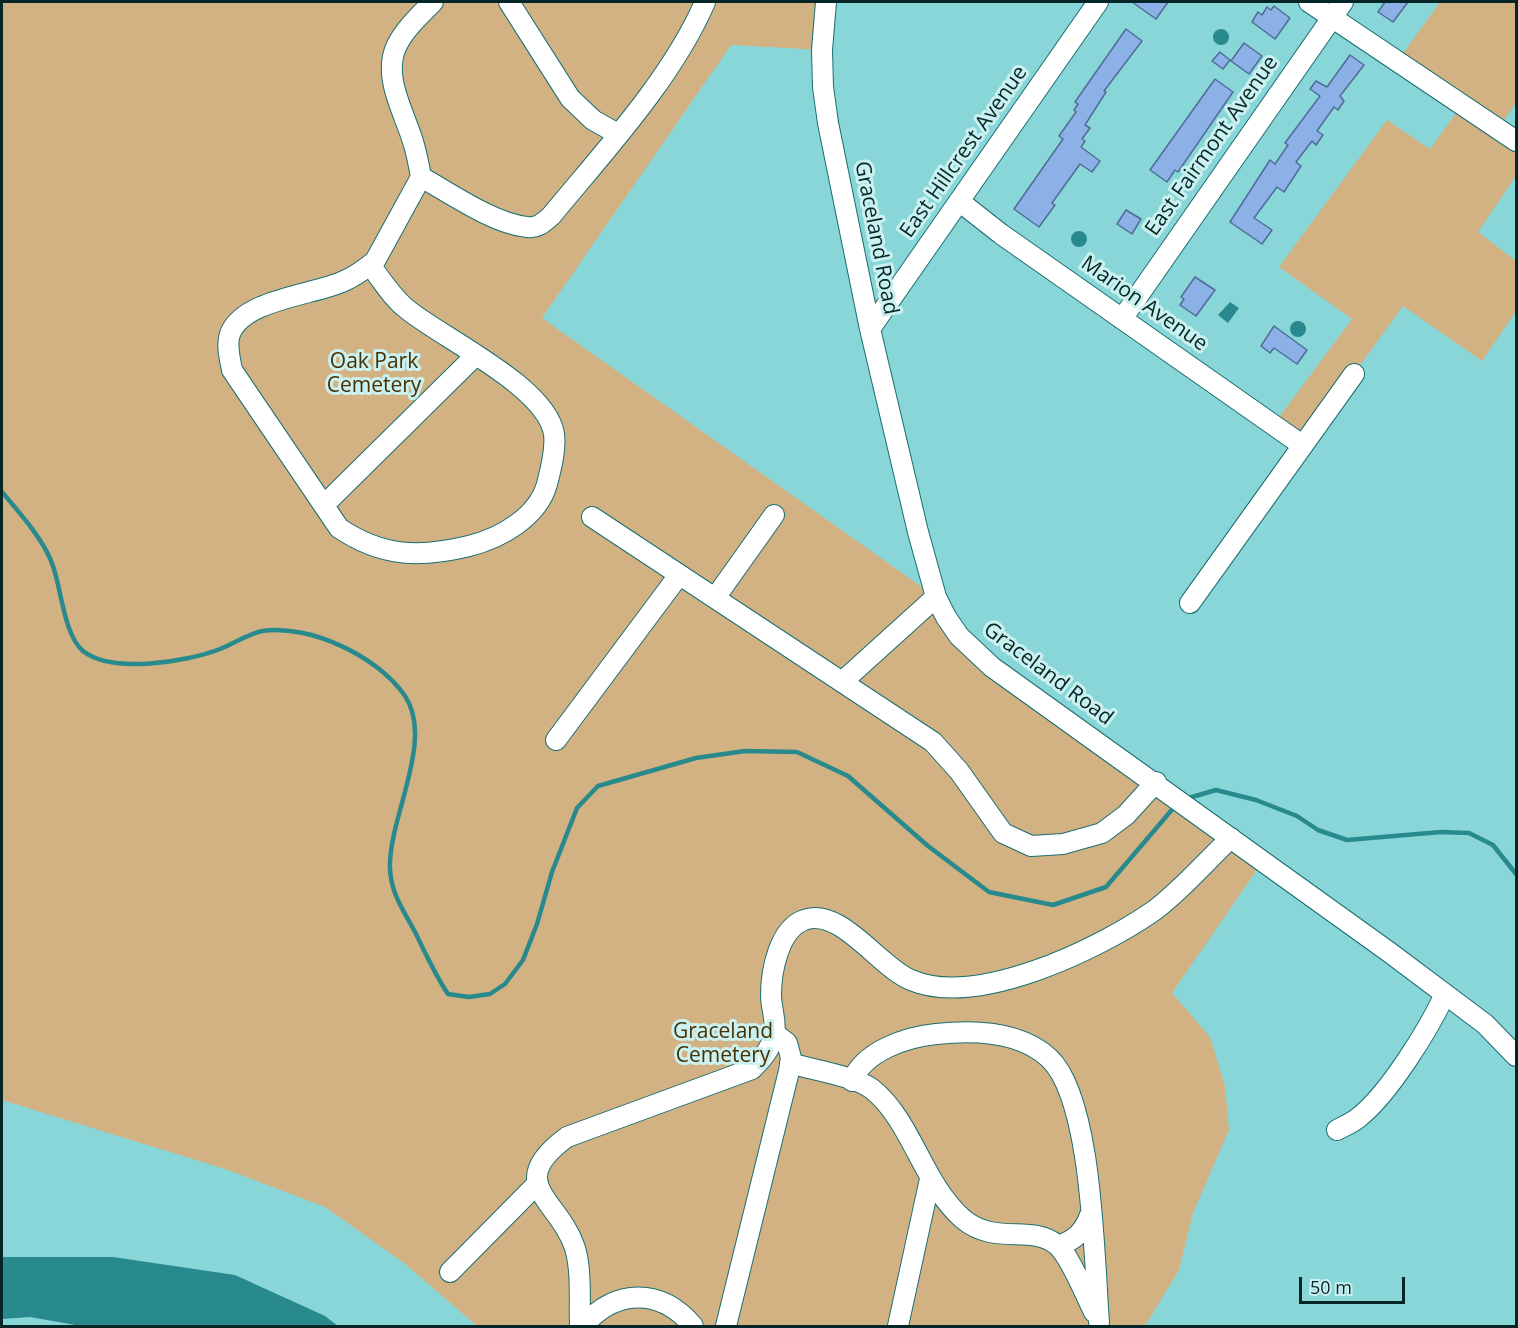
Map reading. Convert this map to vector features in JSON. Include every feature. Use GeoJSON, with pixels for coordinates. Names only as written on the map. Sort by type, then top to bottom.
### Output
{"type":"FeatureCollection","features":[{"type":"Feature","properties":{"kind":"street"},"geometry":{"type":"LineString","coordinates":[[370,265],[406,309],[476,355],[526,392],[546,414],[554,434],[552,465],[544,494],[526,516],[508,531],[482,543],[435,554],[392,553],[356,539],[339,528],[231,370],[228,349],[230,333],[244,318],[266,303],[343,282],[370,265],[421,177],[414,144],[396,94],[393,69],[396,46],[414,21],[433,2]]}},
{"type":"Feature","properties":{"kind":"street"},"geometry":{"type":"LineString","coordinates":[[509,2],[570,98],[593,120],[618,134]]}},
{"type":"Feature","properties":{"kind":"street"},"geometry":{"type":"LineString","coordinates":[[421,177],[503,220],[528,228],[541,225],[551,216],[653,89],[699,17],[705,2]]}},
{"type":"Feature","properties":{"kind":"street","name":"Graceland Road"},"geometry":{"type":"LineString","coordinates":[[826,2],[822,50],[823,87],[870,329],[936,597],[958,636],[974,653],[1156,782],[1485,1024],[1516,1056]]}},
{"type":"Feature","properties":{"kind":"street","name":"East Hillcrest Avenue"},"geometry":{"type":"LineString","coordinates":[[870,329],[1098,2]]}},
{"type":"Feature","properties":{"kind":"street"},"geometry":{"type":"LineString","coordinates":[[1309,2],[1338,9],[1516,141]]}},
{"type":"Feature","properties":{"kind":"street","name":"East Fairmont Avenue"},"geometry":{"type":"LineString","coordinates":[[1122,319],[1338,9]]}},
{"type":"Feature","properties":{"kind":"street","name":"Marion Avenue"},"geometry":{"type":"LineString","coordinates":[[959,201],[1001,234],[1302,445]]}},
{"type":"Feature","properties":{"kind":"street"},"geometry":{"type":"LineString","coordinates":[[324,505],[476,355]]}},
{"type":"Feature","properties":{"kind":"street"},"geometry":{"type":"LineString","coordinates":[[1190,603],[1354,374]]}},
{"type":"Feature","properties":{"kind":"street"},"geometry":{"type":"LineString","coordinates":[[715,598],[774,515]]}},
{"type":"Feature","properties":{"kind":"street"},"geometry":{"type":"LineString","coordinates":[[592,517],[933,742],[959,771],[1003,833],[1031,846],[1063,844],[1102,832],[1126,815],[1156,782]]}},
{"type":"Feature","properties":{"kind":"street"},"geometry":{"type":"LineString","coordinates":[[556,740],[680,575]]}},
{"type":"Feature","properties":{"kind":"street"},"geometry":{"type":"LineString","coordinates":[[842,682],[936,597]]}},
{"type":"Feature","properties":{"kind":"street"},"geometry":{"type":"LineString","coordinates":[[582,1326],[575,1250],[569,1234],[549,1206],[536,1177],[546,1152],[567,1137],[752,1069],[765,1056],[774,1033],[775,1021],[771,996],[776,956],[787,934],[804,920],[825,919],[842,926],[885,966],[911,981],[949,988],[1011,980],[1072,956],[1152,912],[1231,838]]}},
{"type":"Feature","properties":{"kind":"street"},"geometry":{"type":"LineString","coordinates":[[1338,1130],[1358,1118],[1389,1083],[1438,1011],[1445,994]]}},
{"type":"Feature","properties":{"kind":"street"},"geometry":{"type":"LineString","coordinates":[[852,1081],[864,1063],[902,1041],[959,1031],[1002,1035],[1034,1046],[1059,1070],[1071,1093],[1080,1122],[1100,1324]]}},
{"type":"Feature","properties":{"kind":"street"},"geometry":{"type":"LineString","coordinates":[[726,1326],[790,1067],[787,1043],[774,1033]]}},
{"type":"Feature","properties":{"kind":"street"},"geometry":{"type":"LineString","coordinates":[[758,1063],[762,1073],[769,1076],[777,1077],[790,1067]]}},
{"type":"Feature","properties":{"kind":"street"},"geometry":{"type":"LineString","coordinates":[[790,1067],[852,1081],[871,1089],[886,1103],[945,1201],[971,1225],[987,1232],[1045,1238],[1058,1246],[1100,1324]]}},
{"type":"Feature","properties":{"kind":"street"},"geometry":{"type":"LineString","coordinates":[[898,1326],[930,1179]]}},
{"type":"Feature","properties":{"kind":"street"},"geometry":{"type":"LineString","coordinates":[[450,1272],[538,1183]]}},
{"type":"Feature","properties":{"kind":"street"},"geometry":{"type":"LineString","coordinates":[[1058,1246],[1076,1238],[1085,1229],[1090,1215]]}},
{"type":"Feature","properties":{"kind":"street"},"geometry":{"type":"LineString","coordinates":[[582,1326],[593,1315],[611,1304],[630,1298],[653,1298],[676,1308],[693,1326]]}},
{"type":"Feature","properties":{"kind":"green space"},"geometry":{"type":"Polygon","coordinates":[[[2,2],[828,2],[822,50],[731,45],[542,318],[936,597],[959,636],[1263,861],[1172,993],[1210,1037],[1225,1086],[1229,1130],[1193,1213],[1179,1270],[1145,1326],[477,1326],[404,1263],[325,1207],[228,1170],[2,1100],[2,2]]]}},
{"type":"Feature","properties":{"kind":"green space"},"geometry":{"type":"Polygon","coordinates":[[[1440,2],[1516,2],[1516,103],[1497,130],[1516,141],[1516,176],[1478,232],[1516,261],[1516,311],[1482,361],[1403,306],[1302,445],[1274,424],[1352,319],[1279,267],[1387,120],[1430,149],[1461,106],[1397,62],[1440,2]]]}},
{"type":"Feature","properties":{"kind":"water"},"geometry":{"type":"Polygon","coordinates":[[[1221,29],[1229,37],[1221,45],[1213,37],[1221,29]]]}},
{"type":"Feature","properties":{"kind":"water"},"geometry":{"type":"Polygon","coordinates":[[[1079,231],[1087,239],[1079,247],[1071,239],[1079,231]]]}},
{"type":"Feature","properties":{"kind":"water"},"geometry":{"type":"Polygon","coordinates":[[[1230,302],[1239,308],[1228,323],[1218,315],[1230,302]]]}},
{"type":"Feature","properties":{"kind":"water"},"geometry":{"type":"Polygon","coordinates":[[[1298,321],[1304,323],[1306,329],[1304,335],[1298,337],[1292,335],[1290,329],[1292,323],[1298,321]]]}},
{"type":"Feature","properties":{"kind":"water"},"geometry":{"type":"Polygon","coordinates":[[[2,1257],[113,1257],[235,1275],[325,1316],[338,1326],[81,1326],[30,1317],[2,1319],[2,1257]]]}},
{"type":"Feature","properties":{"kind":"building"},"geometry":{"type":"Polygon","coordinates":[[[1132,2],[1168,2],[1156,19],[1132,2]]]}},
{"type":"Feature","properties":{"kind":"building"},"geometry":{"type":"Polygon","coordinates":[[[1385,2],[1408,2],[1393,22],[1378,12],[1385,2]]]}},
{"type":"Feature","properties":{"kind":"building"},"geometry":{"type":"Polygon","coordinates":[[[1274,6],[1290,18],[1275,39],[1252,22],[1258,12],[1262,15],[1267,7],[1271,10],[1274,6]]]}},
{"type":"Feature","properties":{"kind":"building"},"geometry":{"type":"Polygon","coordinates":[[[1126,29],[1142,41],[1104,91],[1106,92],[1085,125],[1090,128],[1082,139],[1085,141],[1081,147],[1100,161],[1092,172],[1080,164],[1052,203],[1055,205],[1039,227],[1014,209],[1063,139],[1059,136],[1076,112],[1074,110],[1078,104],[1075,102],[1126,29]]]}},
{"type":"Feature","properties":{"kind":"building"},"geometry":{"type":"Polygon","coordinates":[[[1244,43],[1262,56],[1249,74],[1231,61],[1244,43]]]}},
{"type":"Feature","properties":{"kind":"building"},"geometry":{"type":"Polygon","coordinates":[[[1220,52],[1230,60],[1223,69],[1212,61],[1220,52]]]}},
{"type":"Feature","properties":{"kind":"building"},"geometry":{"type":"Polygon","coordinates":[[[1350,55],[1364,65],[1340,96],[1344,101],[1338,110],[1334,107],[1317,131],[1323,135],[1316,145],[1312,141],[1296,162],[1301,166],[1284,192],[1277,187],[1254,218],[1272,230],[1262,244],[1230,222],[1270,160],[1275,164],[1288,145],[1285,143],[1320,96],[1310,89],[1316,81],[1327,87],[1350,55]]]}},
{"type":"Feature","properties":{"kind":"building"},"geometry":{"type":"Polygon","coordinates":[[[1215,79],[1233,92],[1178,172],[1175,170],[1167,182],[1150,170],[1215,79]]]}},
{"type":"Feature","properties":{"kind":"building"},"geometry":{"type":"Polygon","coordinates":[[[1126,210],[1141,219],[1132,234],[1117,224],[1126,210]]]}},
{"type":"Feature","properties":{"kind":"building"},"geometry":{"type":"Polygon","coordinates":[[[1195,277],[1215,290],[1196,316],[1180,305],[1184,299],[1181,297],[1195,277]]]}},
{"type":"Feature","properties":{"kind":"building"},"geometry":{"type":"Polygon","coordinates":[[[1274,326],[1307,350],[1297,364],[1274,348],[1270,353],[1261,346],[1274,326]]]}},
{"type":"Feature","properties":{"kind":"waterway"},"geometry":{"type":"LineString","coordinates":[[2,492],[31,527],[49,556],[71,634],[83,651],[96,658],[130,664],[170,661],[206,654],[257,632],[281,630],[321,638],[341,646],[378,668],[393,681],[405,696],[413,714],[415,733],[409,777],[392,844],[390,873],[401,906],[448,994],[469,997],[490,994],[505,984],[523,960],[537,924],[552,872],[577,808],[598,786],[696,758],[745,751],[797,752],[848,776],[928,846],[989,892],[1053,905],[1106,887],[1176,805]]}},
{"type":"Feature","properties":{"kind":"waterway"},"geometry":{"type":"LineString","coordinates":[[1185,799],[1216,790],[1256,800],[1297,816],[1318,830],[1347,840],[1441,832],[1469,833],[1493,845],[1516,874]]}},
{"type":"Feature","properties":{"kind":"park label","name":"Oak Park Cemetery"},"geometry":{"type":"Point","coordinates":[374,374]}},
{"type":"Feature","properties":{"kind":"park label","name":"Graceland Cemetery"},"geometry":{"type":"Point","coordinates":[723,1044]}}]}
